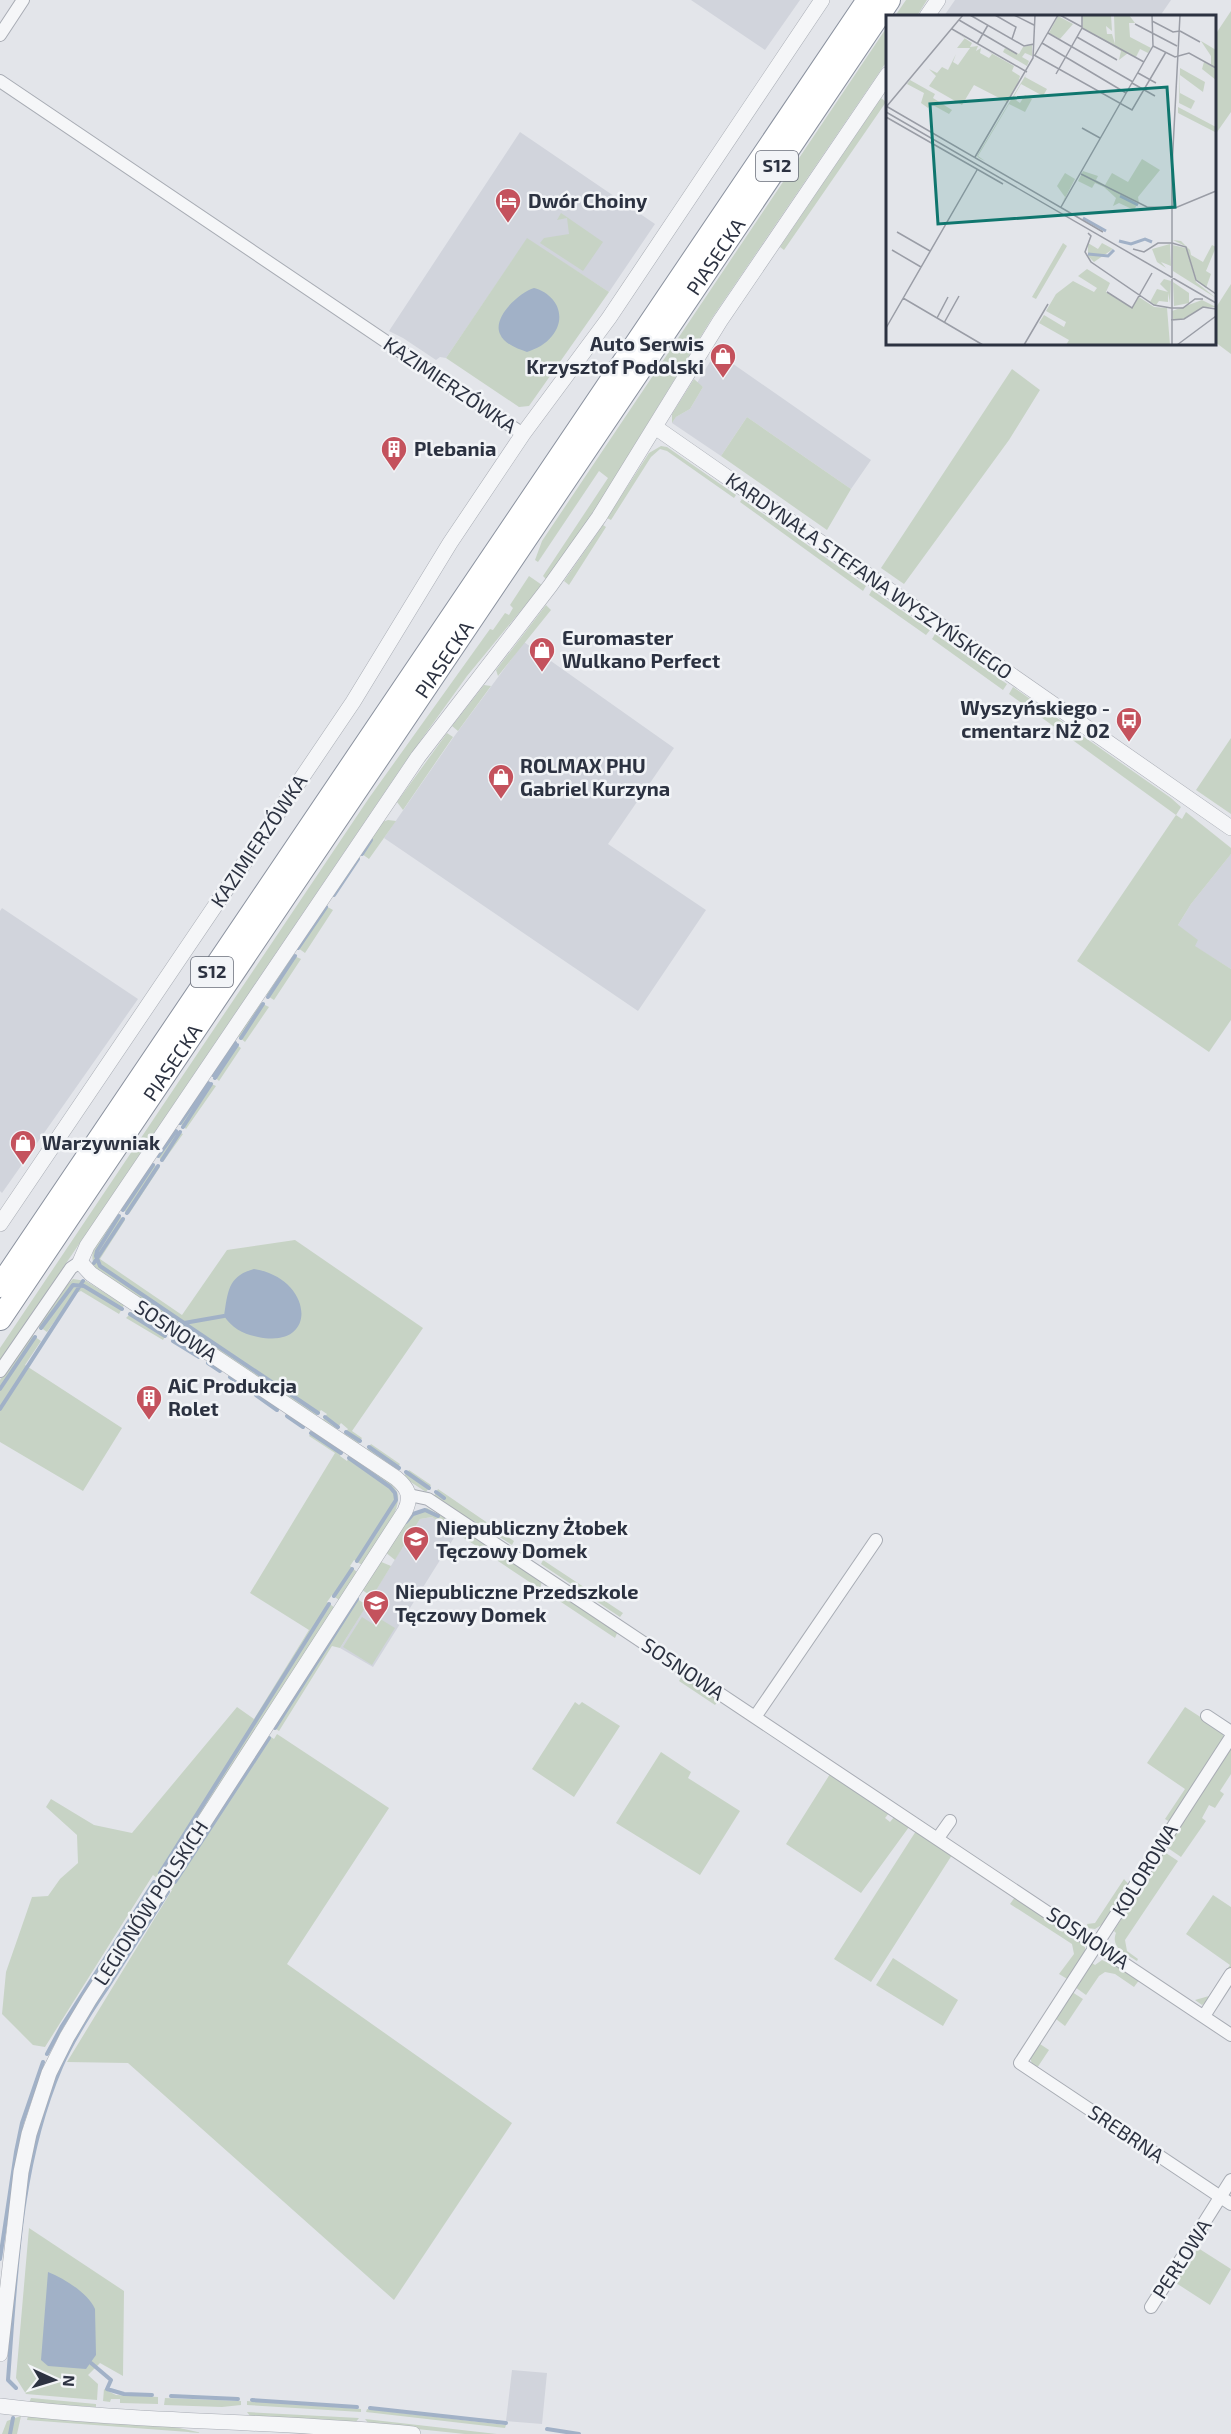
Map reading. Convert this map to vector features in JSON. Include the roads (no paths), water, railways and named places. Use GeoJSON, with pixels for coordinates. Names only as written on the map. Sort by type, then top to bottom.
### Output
{"type":"FeatureCollection","features":[{"type":"Feature","properties":{"kind":"highway","name":"PIASECKA"},"geometry":{"type":"LineString","coordinates":[[0,1286],[868,0]]}},
{"type":"Feature","properties":{"kind":"highway","name":"PIASECKA"},"geometry":{"type":"LineString","coordinates":[[0,1319],[889,0]]}},
{"type":"Feature","properties":{"kind":"street"},"geometry":{"type":"LineString","coordinates":[[0,35],[23,0]]}},
{"type":"Feature","properties":{"kind":"street","name":"KAZIMIERZÓWKA"},"geometry":{"type":"LineString","coordinates":[[0,1224],[353,702],[450,543],[523,434],[609,318],[822,0]]}},
{"type":"Feature","properties":{"kind":"street"},"geometry":{"type":"LineString","coordinates":[[928,15],[938,0]]}},
{"type":"Feature","properties":{"kind":"street"},"geometry":{"type":"LineString","coordinates":[[0,1371],[71,1268],[80,1262],[93,1237],[418,757],[578,546],[716,328],[886,77]]}},
{"type":"Feature","properties":{"kind":"street","name":"KAZIMIERZÓWKA"},"geometry":{"type":"LineString","coordinates":[[0,81],[523,434]]}},
{"type":"Feature","properties":{"kind":"street","name":"KARDYNAŁA STEFANA WYSZYŃSKIEGO"},"geometry":{"type":"LineString","coordinates":[[655,427],[1231,828]]}},
{"type":"Feature","properties":{"kind":"street","name":"SOSNOWA"},"geometry":{"type":"LineString","coordinates":[[80,1262],[91,1274],[396,1478],[403,1484],[409,1495],[417,1495],[432,1502],[1231,2035]]}},
{"type":"Feature","properties":{"kind":"street","name":"LEGIONÓW POLSKICH"},"geometry":{"type":"LineString","coordinates":[[0,2354],[25,2149],[38,2102],[59,2052],[84,2008],[405,1511],[409,1495]]}},
{"type":"Feature","properties":{"kind":"street"},"geometry":{"type":"LineString","coordinates":[[755,1717],[876,1540]]}},
{"type":"Feature","properties":{"kind":"street"},"geometry":{"type":"LineString","coordinates":[[1207,1716],[1231,1732]]}},
{"type":"Feature","properties":{"kind":"street","name":"KOLOROWA"},"geometry":{"type":"LineString","coordinates":[[1020,2064],[1231,1737]]}},
{"type":"Feature","properties":{"kind":"street"},"geometry":{"type":"LineString","coordinates":[[938,1838],[950,1821]]}},
{"type":"Feature","properties":{"kind":"street"},"geometry":{"type":"LineString","coordinates":[[1204,2016],[1231,1974]]}},
{"type":"Feature","properties":{"kind":"street","name":"SREBRNA"},"geometry":{"type":"LineString","coordinates":[[1020,2064],[1226,2201]]}},
{"type":"Feature","properties":{"kind":"street","name":"PERŁOWA"},"geometry":{"type":"LineString","coordinates":[[1151,2307],[1226,2201],[1231,2180]]}},
{"type":"Feature","properties":{"kind":"street"},"geometry":{"type":"LineString","coordinates":[[0,2406],[99,2416],[308,2426],[413,2434]]}},
{"type":"Feature","properties":{"kind":"water"},"geometry":{"type":"Polygon","coordinates":[[[534,288],[542,291],[554,301],[559,321],[550,339],[527,352],[505,341],[500,334],[499,327],[500,320],[509,306],[522,294],[534,288]]]}},
{"type":"Feature","properties":{"kind":"water"},"geometry":{"type":"Polygon","coordinates":[[[254,1269],[274,1275],[288,1285],[298,1298],[301,1311],[300,1324],[292,1333],[278,1338],[253,1336],[234,1327],[224,1316],[228,1292],[234,1280],[254,1269]]]}},
{"type":"Feature","properties":{"kind":"water"},"geometry":{"type":"Polygon","coordinates":[[[48,2272],[75,2287],[87,2297],[95,2309],[96,2355],[86,2369],[48,2366],[41,2360],[48,2272]]]}},
{"type":"Feature","properties":{"kind":"waterway"},"geometry":{"type":"LineString","coordinates":[[362,854],[371,840]]}},
{"type":"Feature","properties":{"kind":"waterway"},"geometry":{"type":"LineString","coordinates":[[334,895],[358,859]]}},
{"type":"Feature","properties":{"kind":"waterway"},"geometry":{"type":"LineString","coordinates":[[298,948],[326,907]]}},
{"type":"Feature","properties":{"kind":"waterway"},"geometry":{"type":"LineString","coordinates":[[268,997],[295,956]]}},
{"type":"Feature","properties":{"kind":"waterway"},"geometry":{"type":"LineString","coordinates":[[241,1038],[263,1004]]}},
{"type":"Feature","properties":{"kind":"waterway"},"geometry":{"type":"LineString","coordinates":[[213,1075],[235,1043]]}},
{"type":"Feature","properties":{"kind":"waterway"},"geometry":{"type":"LineString","coordinates":[[215,1078],[237,1045]]}},
{"type":"Feature","properties":{"kind":"waterway"},"geometry":{"type":"LineString","coordinates":[[180,1123],[208,1083]]}},
{"type":"Feature","properties":{"kind":"waterway"},"geometry":{"type":"LineString","coordinates":[[183,1127],[211,1084]]}},
{"type":"Feature","properties":{"kind":"waterway"},"geometry":{"type":"LineString","coordinates":[[158,1156],[176,1131]]}},
{"type":"Feature","properties":{"kind":"waterway"},"geometry":{"type":"LineString","coordinates":[[162,1160],[180,1132]]}},
{"type":"Feature","properties":{"kind":"waterway"},"geometry":{"type":"LineString","coordinates":[[123,1210],[153,1165]]}},
{"type":"Feature","properties":{"kind":"waterway"},"geometry":{"type":"LineString","coordinates":[[127,1213],[158,1166]]}},
{"type":"Feature","properties":{"kind":"waterway"},"geometry":{"type":"LineString","coordinates":[[119,1216],[97,1251],[96,1256],[100,1266],[184,1323],[224,1316]]}},
{"type":"Feature","properties":{"kind":"waterway"},"geometry":{"type":"LineString","coordinates":[[94,1263],[123,1219]]}},
{"type":"Feature","properties":{"kind":"waterway"},"geometry":{"type":"LineString","coordinates":[[0,1409],[83,1281]]}},
{"type":"Feature","properties":{"kind":"waterway"},"geometry":{"type":"LineString","coordinates":[[41,1328],[73,1285],[84,1286],[122,1309]]}},
{"type":"Feature","properties":{"kind":"waterway"},"geometry":{"type":"LineString","coordinates":[[130,1314],[165,1336]]}},
{"type":"Feature","properties":{"kind":"waterway"},"geometry":{"type":"LineString","coordinates":[[185,1324],[279,1387]]}},
{"type":"Feature","properties":{"kind":"waterway"},"geometry":{"type":"LineString","coordinates":[[0,1389],[35,1337]]}},
{"type":"Feature","properties":{"kind":"waterway"},"geometry":{"type":"LineString","coordinates":[[173,1341],[199,1357]]}},
{"type":"Feature","properties":{"kind":"waterway"},"geometry":{"type":"LineString","coordinates":[[208,1363],[220,1371]]}},
{"type":"Feature","properties":{"kind":"waterway"},"geometry":{"type":"LineString","coordinates":[[230,1377],[248,1389]]}},
{"type":"Feature","properties":{"kind":"waterway"},"geometry":{"type":"LineString","coordinates":[[287,1392],[318,1413]]}},
{"type":"Feature","properties":{"kind":"waterway"},"geometry":{"type":"LineString","coordinates":[[256,1395],[277,1410]]}},
{"type":"Feature","properties":{"kind":"waterway"},"geometry":{"type":"LineString","coordinates":[[287,1416],[303,1427]]}},
{"type":"Feature","properties":{"kind":"waterway"},"geometry":{"type":"LineString","coordinates":[[325,1417],[338,1427]]}},
{"type":"Feature","properties":{"kind":"waterway"},"geometry":{"type":"LineString","coordinates":[[346,1432],[360,1441]]}},
{"type":"Feature","properties":{"kind":"waterway"},"geometry":{"type":"LineString","coordinates":[[311,1433],[341,1453]]}},
{"type":"Feature","properties":{"kind":"waterway"},"geometry":{"type":"LineString","coordinates":[[369,1447],[399,1468]]}},
{"type":"Feature","properties":{"kind":"waterway"},"geometry":{"type":"LineString","coordinates":[[349,1458],[390,1487],[395,1493],[396,1500],[357,1561]]}},
{"type":"Feature","properties":{"kind":"waterway"},"geometry":{"type":"LineString","coordinates":[[406,1472],[429,1488]]}},
{"type":"Feature","properties":{"kind":"waterway"},"geometry":{"type":"LineString","coordinates":[[436,1492],[444,1498]]}},
{"type":"Feature","properties":{"kind":"waterway"},"geometry":{"type":"LineString","coordinates":[[406,1522],[413,1514],[425,1510],[438,1516]]}},
{"type":"Feature","properties":{"kind":"waterway"},"geometry":{"type":"LineString","coordinates":[[334,1596],[352,1569]]}},
{"type":"Feature","properties":{"kind":"waterway"},"geometry":{"type":"LineString","coordinates":[[275,1728],[357,1599]]}},
{"type":"Feature","properties":{"kind":"waterway"},"geometry":{"type":"LineString","coordinates":[[160,1873],[329,1604]]}},
{"type":"Feature","properties":{"kind":"waterway"},"geometry":{"type":"LineString","coordinates":[[175,1882],[269,1738]]}},
{"type":"Feature","properties":{"kind":"waterway"},"geometry":{"type":"LineString","coordinates":[[47,2054],[62,2026],[154,1882]]}},
{"type":"Feature","properties":{"kind":"waterway"},"geometry":{"type":"LineString","coordinates":[[16,2388],[8,2380],[17,2261],[28,2181],[47,2104],[76,2036],[168,1892]]}},
{"type":"Feature","properties":{"kind":"waterway"},"geometry":{"type":"LineString","coordinates":[[0,2259],[22,2123],[43,2062]]}},
{"type":"Feature","properties":{"kind":"waterway"},"geometry":{"type":"LineString","coordinates":[[91,2363],[111,2380],[107,2389],[124,2394],[152,2395]]}},
{"type":"Feature","properties":{"kind":"waterway"},"geometry":{"type":"LineString","coordinates":[[171,2396],[238,2399]]}},
{"type":"Feature","properties":{"kind":"waterway"},"geometry":{"type":"LineString","coordinates":[[252,2400],[357,2407]]}},
{"type":"Feature","properties":{"kind":"waterway"},"geometry":{"type":"LineString","coordinates":[[370,2408],[506,2423]]}},
{"type":"Feature","properties":{"kind":"waterway"},"geometry":{"type":"LineString","coordinates":[[10,2434],[13,2418]]}},
{"type":"Feature","properties":{"kind":"waterway"},"geometry":{"type":"LineString","coordinates":[[547,2429],[579,2434]]}},
{"type":"Feature","properties":{"kind":"place","name":"Dwór Choiny"},"geometry":{"type":"Point","coordinates":[508,224]}},
{"type":"Feature","properties":{"kind":"place","name":"Auto Serwis Krzysztof Podolski"},"geometry":{"type":"Point","coordinates":[723,379]}},
{"type":"Feature","properties":{"kind":"place","name":"Plebania"},"geometry":{"type":"Point","coordinates":[394,472]}},
{"type":"Feature","properties":{"kind":"place","name":"Euromaster Wulkano Perfect"},"geometry":{"type":"Point","coordinates":[542,673]}},
{"type":"Feature","properties":{"kind":"place","name":"Wyszyńskiego - cmentarz NŻ 02"},"geometry":{"type":"Point","coordinates":[1129,743]}},
{"type":"Feature","properties":{"kind":"place","name":"ROLMAX PHU Gabriel Kurzyna"},"geometry":{"type":"Point","coordinates":[501,800]}},
{"type":"Feature","properties":{"kind":"place","name":"Warzywniak"},"geometry":{"type":"Point","coordinates":[23,1166]}},
{"type":"Feature","properties":{"kind":"place","name":"AiC Produkcja Rolet"},"geometry":{"type":"Point","coordinates":[149,1421]}},
{"type":"Feature","properties":{"kind":"place","name":"Niepubliczny Żłobek Tęczowy Domek"},"geometry":{"type":"Point","coordinates":[416,1562]}},
{"type":"Feature","properties":{"kind":"place","name":"Niepubliczne Przedszkole Tęczowy Domek"},"geometry":{"type":"Point","coordinates":[376,1626]}}]}
